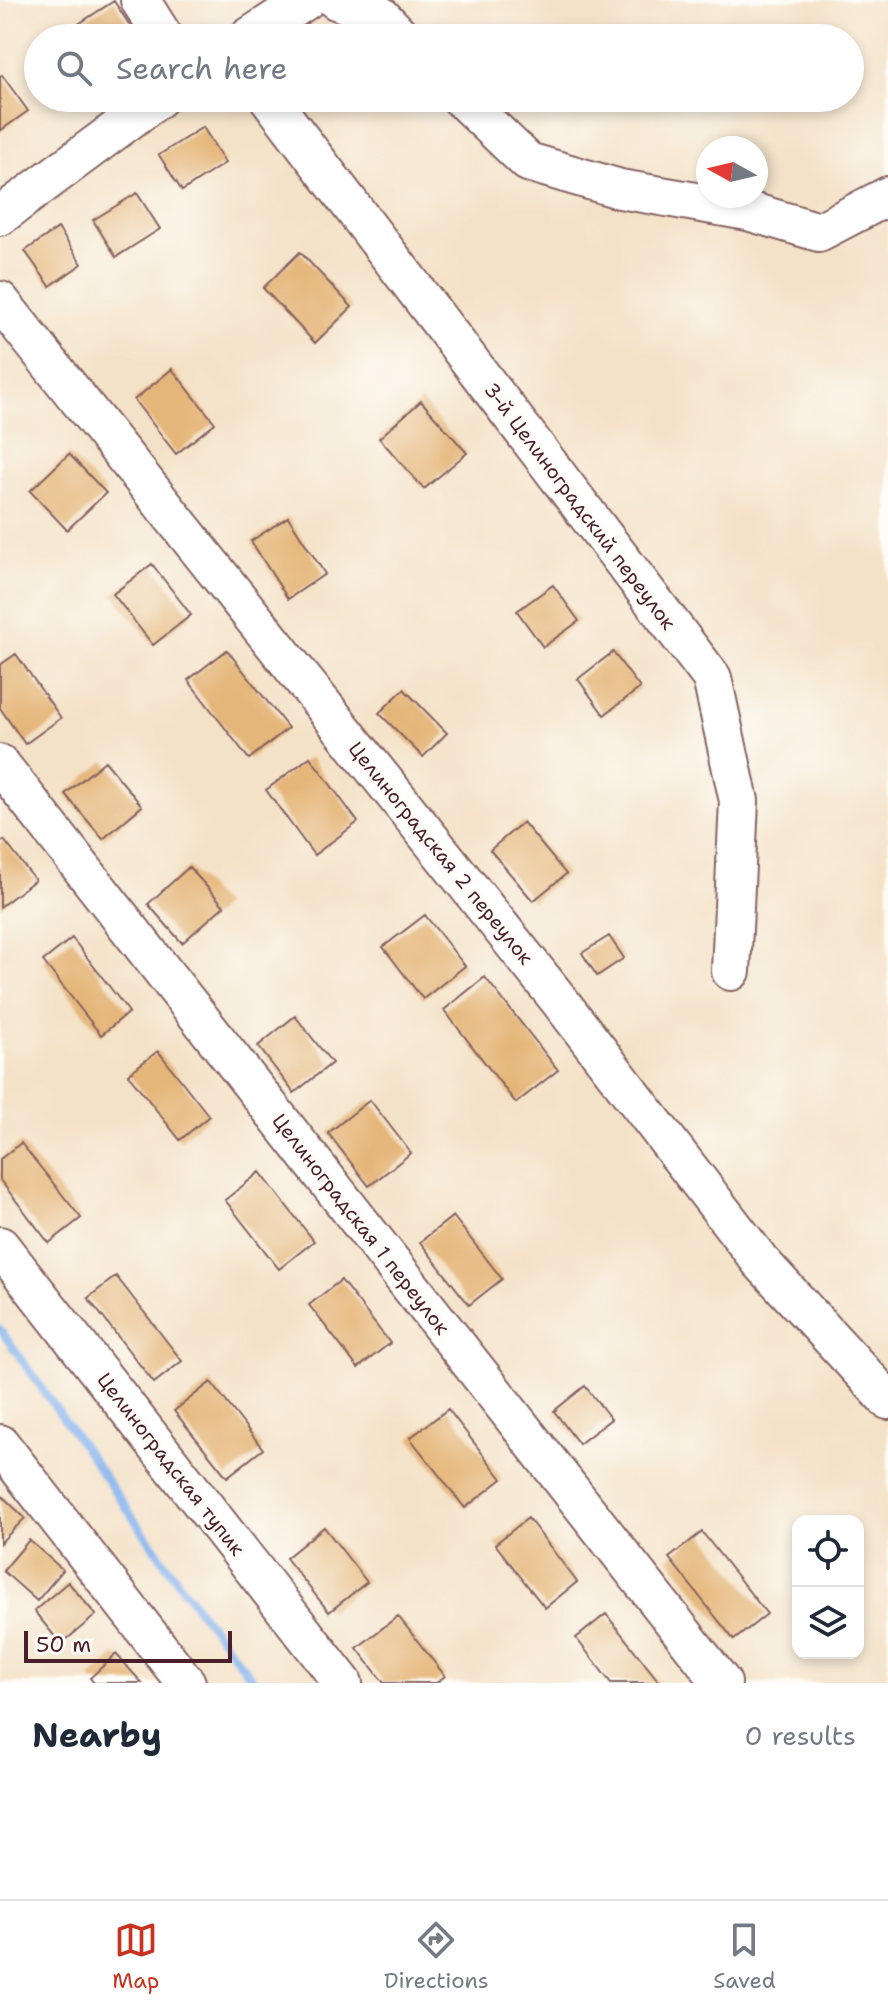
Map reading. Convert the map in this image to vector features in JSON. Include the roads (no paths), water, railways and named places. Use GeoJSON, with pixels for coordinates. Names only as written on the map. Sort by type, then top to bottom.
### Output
{"type":"FeatureCollection","features":[{"type":"Feature","properties":{"kind":"street"},"geometry":{"type":"LineString","coordinates":[[140,0],[155,24]]}},
{"type":"Feature","properties":{"kind":"street"},"geometry":{"type":"LineString","coordinates":[[269,24],[306,0]]}},
{"type":"Feature","properties":{"kind":"street"},"geometry":{"type":"LineString","coordinates":[[336,0],[381,16],[389,24]]}},
{"type":"Feature","properties":{"kind":"street"},"geometry":{"type":"LineString","coordinates":[[0,216],[140,112]]}},
{"type":"Feature","properties":{"kind":"street","name":"3-й Целиноградский переулок"},"geometry":{"type":"LineString","coordinates":[[280,112],[712,678],[739,801],[731,971]]}},
{"type":"Feature","properties":{"kind":"street"},"geometry":{"type":"LineString","coordinates":[[476,112],[528,162],[620,189],[748,211],[819,232],[888,196]]}},
{"type":"Feature","properties":{"kind":"street","name":"Целиноградская 2 переулок"},"geometry":{"type":"LineString","coordinates":[[0,301],[559,1000],[760,1261],[888,1400]]}},
{"type":"Feature","properties":{"kind":"street","name":"Целиноградская 1 переулок"},"geometry":{"type":"LineString","coordinates":[[0,764],[722,1683]]}},
{"type":"Feature","properties":{"kind":"street","name":"Целиноградская тупик"},"geometry":{"type":"LineString","coordinates":[[0,1246],[343,1683]]}},
{"type":"Feature","properties":{"kind":"street"},"geometry":{"type":"LineString","coordinates":[[0,1444],[186,1683]]}},
{"type":"Feature","properties":{"kind":"waterway"},"geometry":{"type":"LineString","coordinates":[[0,1329],[199,1611],[256,1683]]}}]}
